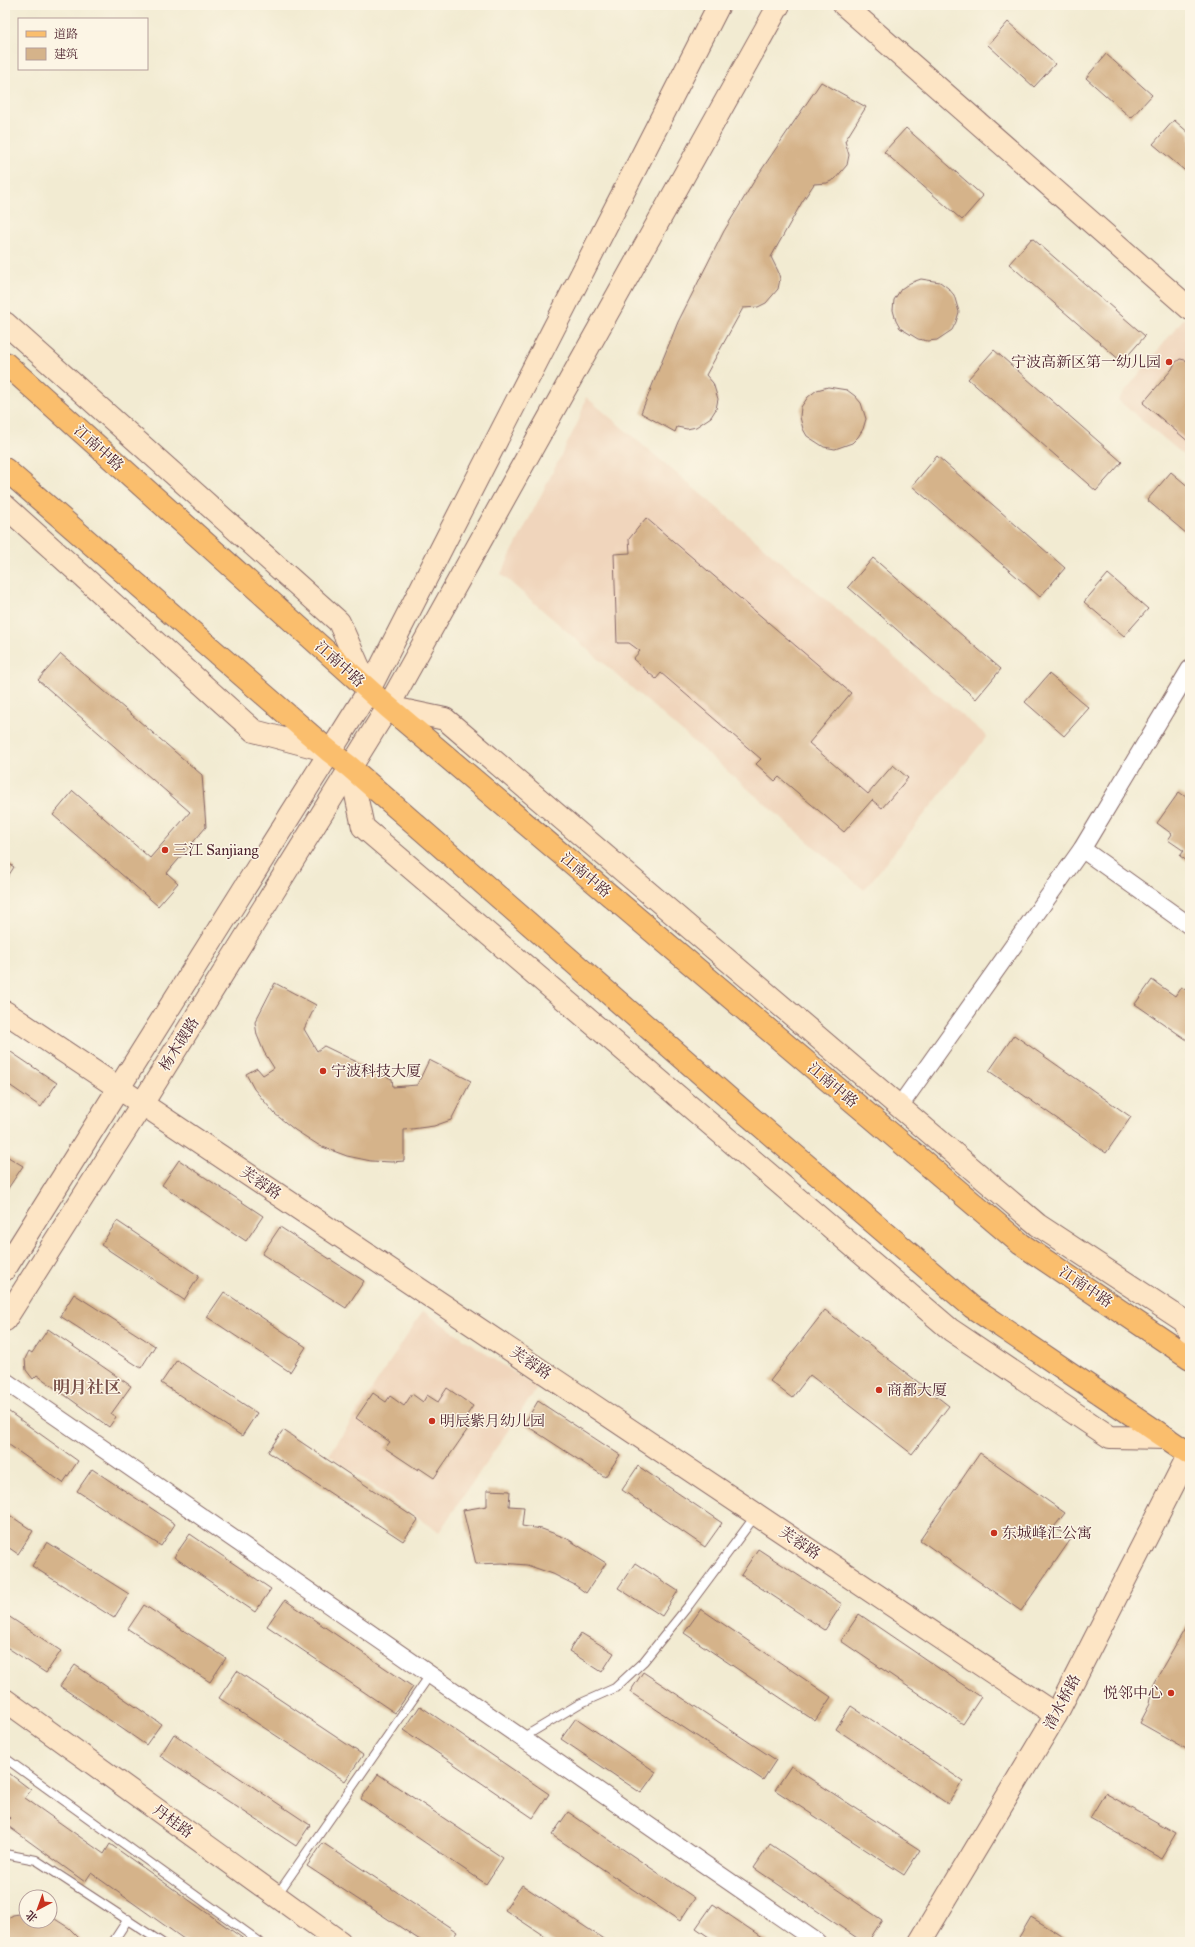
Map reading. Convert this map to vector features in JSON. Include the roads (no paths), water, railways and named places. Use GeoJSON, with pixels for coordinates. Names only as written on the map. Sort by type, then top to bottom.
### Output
{"type":"FeatureCollection","features":[{"type":"Feature","properties":{"kind":"main road","name":"杨木碶路"},"geometry":{"type":"LineString","coordinates":[[5,1269],[369,690],[719,5]]}},
{"type":"Feature","properties":{"kind":"main road","name":"杨木碶路"},"geometry":{"type":"LineString","coordinates":[[5,1320],[142,1104],[388,707],[779,5]]}},
{"type":"Feature","properties":{"kind":"main road"},"geometry":{"type":"LineString","coordinates":[[844,5],[1190,309]]}},
{"type":"Feature","properties":{"kind":"main road"},"geometry":{"type":"LineString","coordinates":[[5,323],[339,622],[369,690]]}},
{"type":"Feature","properties":{"kind":"main road","name":"江南中路"},"geometry":{"type":"LineString","coordinates":[[5,364],[388,707],[1021,1244],[1190,1358]]}},
{"type":"Feature","properties":{"kind":"main road"},"geometry":{"type":"LineString","coordinates":[[5,470],[329,752],[350,767],[741,1109],[972,1307],[1189,1454]]}},
{"type":"Feature","properties":{"kind":"main road"},"geometry":{"type":"LineString","coordinates":[[5,506],[254,731],[329,752]]}},
{"type":"Feature","properties":{"kind":"main road"},"geometry":{"type":"LineString","coordinates":[[388,707],[445,720],[1038,1225],[1184,1320],[1190,1333]]}},
{"type":"Feature","properties":{"kind":"main road"},"geometry":{"type":"LineString","coordinates":[[350,767],[363,827],[951,1330],[1110,1437],[1167,1438]]}},
{"type":"Feature","properties":{"kind":"main road","name":"芙蓉路"},"geometry":{"type":"LineString","coordinates":[[5,1012],[1056,1715]]}},
{"type":"Feature","properties":{"kind":"main road","name":"清水桥路"},"geometry":{"type":"LineString","coordinates":[[920,1942],[1056,1715],[1189,1454]]}},
{"type":"Feature","properties":{"kind":"main road","name":"丹桂路"},"geometry":{"type":"LineString","coordinates":[[5,1700],[340,1942]]}},
{"type":"Feature","properties":{"kind":"street"},"geometry":{"type":"LineString","coordinates":[[900,1107],[1082,849],[1190,669]]}},
{"type":"Feature","properties":{"kind":"street"},"geometry":{"type":"LineString","coordinates":[[1082,849],[1190,926]]}},
{"type":"Feature","properties":{"kind":"street"},"geometry":{"type":"LineString","coordinates":[[5,1381],[817,1942]]}},
{"type":"Feature","properties":{"kind":"lane"},"geometry":{"type":"LineString","coordinates":[[522,1738],[579,1704],[615,1688],[644,1661],[689,1605],[756,1514]]}},
{"type":"Feature","properties":{"kind":"lane"},"geometry":{"type":"LineString","coordinates":[[276,1896],[430,1675]]}},
{"type":"Feature","properties":{"kind":"lane"},"geometry":{"type":"LineString","coordinates":[[5,1758],[260,1942]]}},
{"type":"Feature","properties":{"kind":"lane"},"geometry":{"type":"LineString","coordinates":[[5,1854],[36,1860],[161,1942]]}},
{"type":"Feature","properties":{"kind":"lane"},"geometry":{"type":"LineString","coordinates":[[113,1942],[128,1919]]}},
{"type":"Feature","properties":{"kind":"place","name":"宁波高新区第一幼儿园"},"geometry":{"type":"Point","coordinates":[1169,362]}},
{"type":"Feature","properties":{"kind":"place","name":"三江 Sanjiang"},"geometry":{"type":"Point","coordinates":[165,850]}},
{"type":"Feature","properties":{"kind":"place","name":"宁波科技大厦"},"geometry":{"type":"Point","coordinates":[323,1071]}},
{"type":"Feature","properties":{"kind":"place","name":"商都大厦"},"geometry":{"type":"Point","coordinates":[879,1390]}},
{"type":"Feature","properties":{"kind":"place","name":"明辰紫月幼儿园"},"geometry":{"type":"Point","coordinates":[432,1421]}},
{"type":"Feature","properties":{"kind":"place","name":"东城峰汇公寓"},"geometry":{"type":"Point","coordinates":[994,1533]}},
{"type":"Feature","properties":{"kind":"place","name":"悦邻中心"},"geometry":{"type":"Point","coordinates":[1171,1693]}},
{"type":"Feature","properties":{"kind":"district","name":"明月社区"},"geometry":{"type":"Point","coordinates":[87,1387]}}]}
